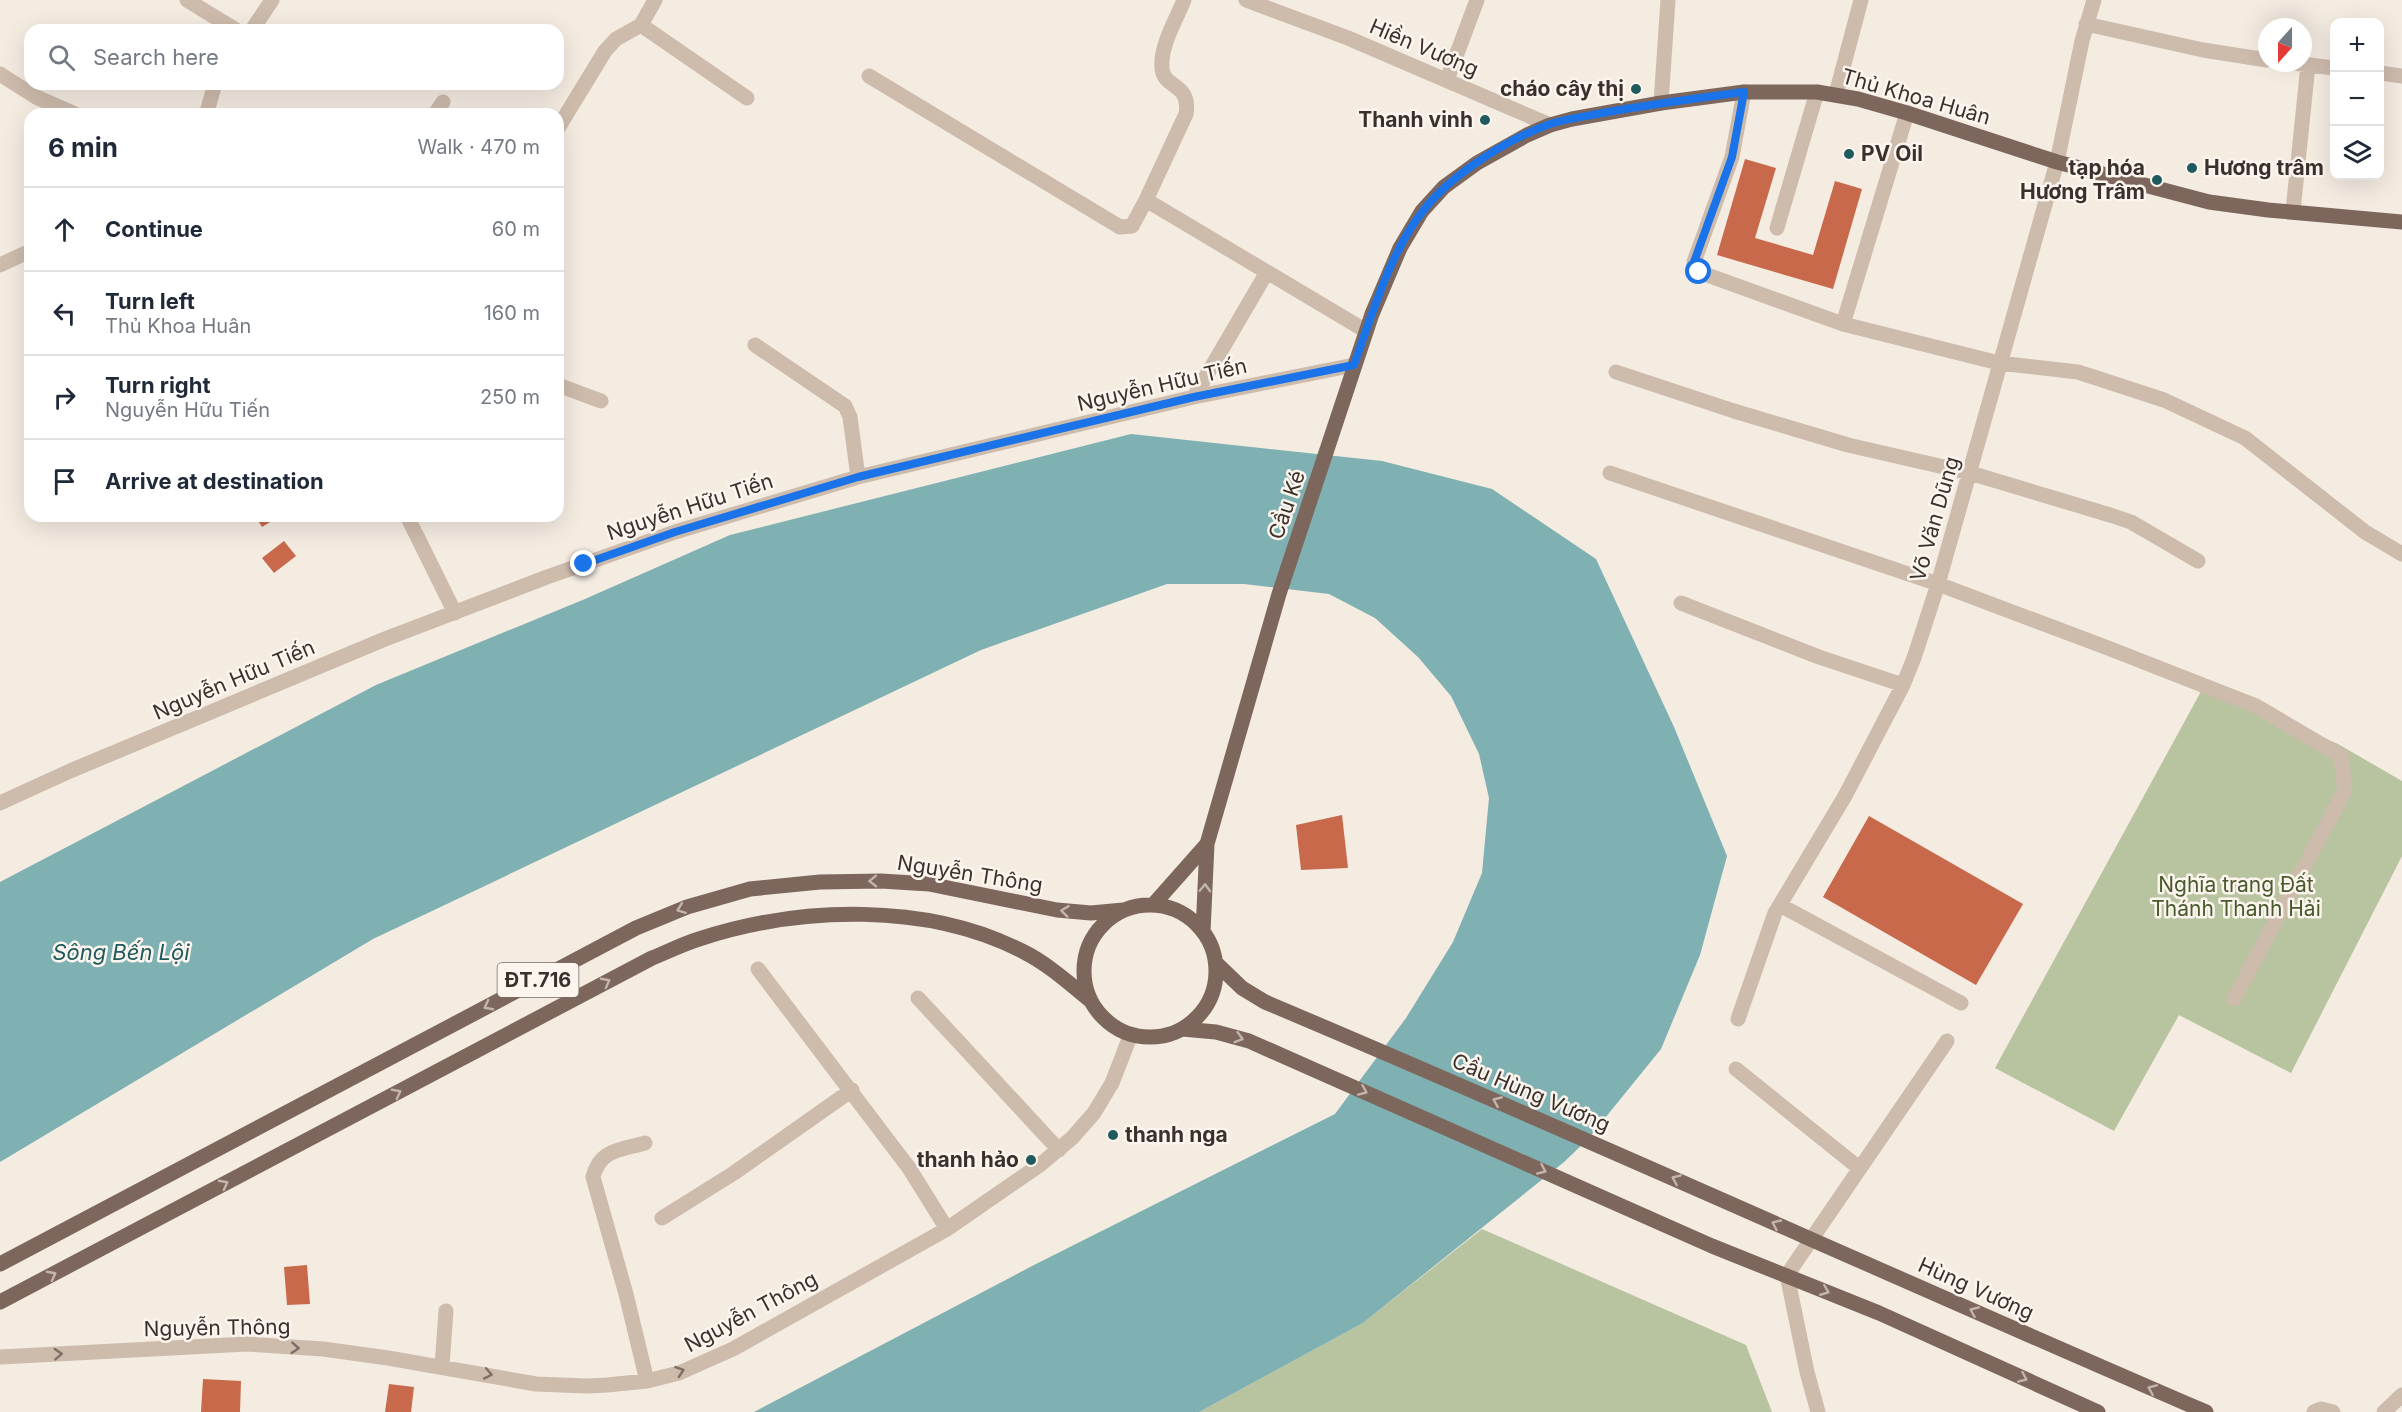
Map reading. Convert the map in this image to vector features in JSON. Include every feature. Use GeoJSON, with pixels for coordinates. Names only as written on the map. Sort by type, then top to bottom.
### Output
{"type":"FeatureCollection","features":[{"type":"Feature","properties":{"kind":"main road","name":"Thủ Khoa Huân"},"geometry":{"type":"LineString","coordinates":[[1335,429],[1366,331],[1400,248],[1422,211],[1444,187],[1477,162],[1550,124],[1661,103],[1744,92],[1836,94],[1907,113],[2057,162],[2209,202],[2268,210],[2402,222]]}},
{"type":"Feature","properties":{"kind":"main road","name":"Cầu Ké"},"geometry":{"type":"LineString","coordinates":[[1207,844],[1279,594],[1335,429]]}},
{"type":"Feature","properties":{"kind":"main road"},"geometry":{"type":"LineString","coordinates":[[1153,905],[1207,844]]}},
{"type":"Feature","properties":{"kind":"main road"},"geometry":{"type":"LineString","coordinates":[[1203,932],[1207,844]]}},
{"type":"Feature","properties":{"kind":"main road","name":"Nguyễn Thông"},"geometry":{"type":"LineString","coordinates":[[0,1264],[636,928],[687,907],[750,890],[819,882],[881,881],[929,884],[1057,910],[1091,913],[1123,910]]}},
{"type":"Feature","properties":{"kind":"main road"},"geometry":{"type":"LineString","coordinates":[[1153,905],[1180,912],[1192,920],[1203,932],[1212,946],[1216,963],[1216,980],[1209,1002],[1195,1019],[1182,1029],[1167,1035],[1149,1037],[1131,1034],[1115,1027],[1101,1015],[1091,1000],[1085,983],[1084,966],[1088,948],[1102,926],[1123,910],[1153,905]]}},
{"type":"Feature","properties":{"kind":"main road","name":"ĐT.716"},"geometry":{"type":"LineString","coordinates":[[0,1302],[652,958],[698,939],[756,925],[821,916],[892,915],[945,922],[986,935],[1026,953],[1091,1000]]}},
{"type":"Feature","properties":{"kind":"main road","name":"Cầu Hùng Vương"},"geometry":{"type":"LineString","coordinates":[[1216,963],[1242,988],[1265,1002],[1729,1202]]}},
{"type":"Feature","properties":{"kind":"main road"},"geometry":{"type":"LineString","coordinates":[[1182,1029],[1216,1032],[1249,1041],[1712,1246],[1879,1312],[2098,1412]]}},
{"type":"Feature","properties":{"kind":"main road","name":"Hùng Vương"},"geometry":{"type":"LineString","coordinates":[[1729,1202],[2206,1412]]}},
{"type":"Feature","properties":{"kind":"street"},"geometry":{"type":"LineString","coordinates":[[187,0],[226,24]]}},
{"type":"Feature","properties":{"kind":"street"},"geometry":{"type":"LineString","coordinates":[[256,24],[272,0]]}},
{"type":"Feature","properties":{"kind":"street"},"geometry":{"type":"LineString","coordinates":[[564,119],[605,51],[616,39],[641,25],[655,0]]}},
{"type":"Feature","properties":{"kind":"street"},"geometry":{"type":"LineString","coordinates":[[869,76],[1120,227],[1132,226],[1186,114],[1188,104],[1185,94],[1164,75],[1162,67],[1164,50],[1184,0]]}},
{"type":"Feature","properties":{"kind":"street","name":"Hiền Vương"},"geometry":{"type":"LineString","coordinates":[[1246,0],[1348,38],[1550,124]]}},
{"type":"Feature","properties":{"kind":"street"},"geometry":{"type":"LineString","coordinates":[[1447,80],[1477,0]]}},
{"type":"Feature","properties":{"kind":"street"},"geometry":{"type":"LineString","coordinates":[[1661,103],[1668,0]]}},
{"type":"Feature","properties":{"kind":"street"},"geometry":{"type":"LineString","coordinates":[[1836,94],[1861,0]]}},
{"type":"Feature","properties":{"kind":"street","name":"Võ Văn Dũng"},"geometry":{"type":"LineString","coordinates":[[1738,1019],[1771,924],[1780,905],[1845,796],[1903,685],[1938,584],[2057,162],[2086,24],[2094,0]]}},
{"type":"Feature","properties":{"kind":"street"},"geometry":{"type":"LineString","coordinates":[[2086,24],[2203,50],[2258,59]]}},
{"type":"Feature","properties":{"kind":"street"},"geometry":{"type":"LineString","coordinates":[[641,25],[747,98]]}},
{"type":"Feature","properties":{"kind":"street"},"geometry":{"type":"LineString","coordinates":[[2312,65],[2330,68]]}},
{"type":"Feature","properties":{"kind":"street"},"geometry":{"type":"LineString","coordinates":[[2293,211],[2301,72]]}},
{"type":"Feature","properties":{"kind":"street"},"geometry":{"type":"LineString","coordinates":[[0,74],[24,89]]}},
{"type":"Feature","properties":{"kind":"street"},"geometry":{"type":"LineString","coordinates":[[2384,74],[2402,76]]}},
{"type":"Feature","properties":{"kind":"street"},"geometry":{"type":"LineString","coordinates":[[25,90],[61,108]]}},
{"type":"Feature","properties":{"kind":"street"},"geometry":{"type":"LineString","coordinates":[[210,108],[213,90]]}},
{"type":"Feature","properties":{"kind":"street"},"geometry":{"type":"LineString","coordinates":[[1744,92],[1732,157],[1694,262],[1695,270],[1706,276],[1843,324],[1999,363],[2078,372],[2157,397],[2254,444],[2365,532],[2402,554]]}},
{"type":"Feature","properties":{"kind":"street"},"geometry":{"type":"LineString","coordinates":[[1777,228],[1817,92]]}},
{"type":"Feature","properties":{"kind":"street"},"geometry":{"type":"LineString","coordinates":[[1843,324],[1907,113]]}},
{"type":"Feature","properties":{"kind":"street"},"geometry":{"type":"LineString","coordinates":[[1146,200],[1366,331]]}},
{"type":"Feature","properties":{"kind":"street"},"geometry":{"type":"LineString","coordinates":[[0,265],[24,254]]}},
{"type":"Feature","properties":{"kind":"street"},"geometry":{"type":"LineString","coordinates":[[1194,397],[1267,272]]}},
{"type":"Feature","properties":{"kind":"street"},"geometry":{"type":"LineString","coordinates":[[755,345],[845,406],[849,417],[858,477]]}},
{"type":"Feature","properties":{"kind":"street","name":"Nguyễn Hữu Tiến"},"geometry":{"type":"LineString","coordinates":[[0,803],[70,771],[385,639],[547,577],[675,532],[858,477],[1194,397],[1354,365]]}},
{"type":"Feature","properties":{"kind":"street"},"geometry":{"type":"LineString","coordinates":[[1616,372],[1848,445],[1970,472],[2131,522],[2198,561]]}},
{"type":"Feature","properties":{"kind":"street"},"geometry":{"type":"LineString","coordinates":[[564,387],[601,401]]}},
{"type":"Feature","properties":{"kind":"street"},"geometry":{"type":"LineString","coordinates":[[1610,473],[1938,584],[2256,706],[2341,756],[2345,790],[2234,999]]}},
{"type":"Feature","properties":{"kind":"street"},"geometry":{"type":"LineString","coordinates":[[410,522],[455,614]]}},
{"type":"Feature","properties":{"kind":"street"},"geometry":{"type":"LineString","coordinates":[[1681,603],[1820,657],[1903,685]]}},
{"type":"Feature","properties":{"kind":"street"},"geometry":{"type":"LineString","coordinates":[[1780,905],[1961,1003]]}},
{"type":"Feature","properties":{"kind":"street"},"geometry":{"type":"LineString","coordinates":[[758,969],[909,1168],[947,1229]]}},
{"type":"Feature","properties":{"kind":"street"},"geometry":{"type":"LineString","coordinates":[[918,998],[1059,1150]]}},
{"type":"Feature","properties":{"kind":"street","name":"Nguyễn Thông"},"geometry":{"type":"LineString","coordinates":[[0,1357],[247,1344],[323,1349],[442,1366],[536,1384],[587,1386],[648,1381],[679,1372],[733,1349],[947,1229],[1059,1150],[1094,1113],[1112,1083],[1131,1034]]}},
{"type":"Feature","properties":{"kind":"street"},"geometry":{"type":"LineString","coordinates":[[1818,1412],[1807,1372],[1787,1275],[1809,1239],[1947,1041]]}},
{"type":"Feature","properties":{"kind":"street"},"geometry":{"type":"LineString","coordinates":[[1736,1070],[1859,1168]]}},
{"type":"Feature","properties":{"kind":"street"},"geometry":{"type":"LineString","coordinates":[[662,1218],[734,1173],[852,1090]]}},
{"type":"Feature","properties":{"kind":"street"},"geometry":{"type":"LineString","coordinates":[[645,1143],[605,1155],[596,1165],[593,1176],[648,1381]]}},
{"type":"Feature","properties":{"kind":"street"},"geometry":{"type":"LineString","coordinates":[[442,1366],[446,1311]]}},
{"type":"Feature","properties":{"kind":"street"},"geometry":{"type":"LineString","coordinates":[[2385,1412],[2402,1395]]}},
{"type":"Feature","properties":{"kind":"street"},"geometry":{"type":"LineString","coordinates":[[2314,1412],[2321,1409],[2333,1412]]}},
{"type":"Feature","properties":{"kind":"green space","name":"Nghĩa trang Đất Thánh Thanh Hải"},"geometry":{"type":"Polygon","coordinates":[[[2204,686],[2338,744],[2402,781],[2402,856],[2291,1073],[2179,1015],[2114,1131],[1995,1068],[2204,686]]]}},
{"type":"Feature","properties":{"kind":"green space"},"geometry":{"type":"Polygon","coordinates":[[[1482,1229],[1746,1345],[1772,1412],[1199,1412],[1363,1323],[1482,1229]]]}},
{"type":"Feature","properties":{"kind":"water","name":"Sông Bến Lội"},"geometry":{"type":"Polygon","coordinates":[[[1131,434],[1382,461],[1492,489],[1596,559],[1674,727],[1727,856],[1700,955],[1661,1049],[1588,1139],[1564,1162],[1363,1323],[1199,1412],[754,1412],[1034,1265],[1335,1114],[1406,1018],[1453,942],[1482,873],[1489,798],[1479,754],[1451,696],[1418,657],[1375,618],[1329,594],[1244,584],[1167,584],[981,650],[373,939],[0,1162],[0,882],[376,685],[585,599],[730,535],[1131,434]]]}},
{"type":"Feature","properties":{"kind":"building"},"geometry":{"type":"Polygon","coordinates":[[[1745,159],[1776,168],[1755,238],[1813,255],[1835,181],[1862,189],[1833,289],[1717,255],[1745,159]]]}},
{"type":"Feature","properties":{"kind":"building"},"geometry":{"type":"Polygon","coordinates":[[[259,522],[270,522],[262,527],[259,522]]]}},
{"type":"Feature","properties":{"kind":"building"},"geometry":{"type":"Polygon","coordinates":[[[284,541],[296,556],[274,573],[262,558],[284,541]]]}},
{"type":"Feature","properties":{"kind":"building"},"geometry":{"type":"Polygon","coordinates":[[[1342,815],[1348,868],[1301,870],[1296,825],[1342,815]]]}},
{"type":"Feature","properties":{"kind":"building"},"geometry":{"type":"Polygon","coordinates":[[[1869,816],[2023,904],[1976,985],[1823,897],[1869,816]]]}},
{"type":"Feature","properties":{"kind":"building"},"geometry":{"type":"Polygon","coordinates":[[[307,1265],[310,1304],[287,1305],[284,1267],[307,1265]]]}},
{"type":"Feature","properties":{"kind":"building"},"geometry":{"type":"Polygon","coordinates":[[[203,1379],[241,1381],[240,1412],[201,1412],[203,1379]]]}},
{"type":"Feature","properties":{"kind":"building"},"geometry":{"type":"Polygon","coordinates":[[[389,1384],[414,1387],[411,1412],[385,1412],[389,1384]]]}},
{"type":"Feature","properties":{"kind":"place","name":"cháo cây thị"},"geometry":{"type":"Point","coordinates":[1636,89]}},
{"type":"Feature","properties":{"kind":"place","name":"Thanh vinh"},"geometry":{"type":"Point","coordinates":[1485,120]}},
{"type":"Feature","properties":{"kind":"place","name":"PV Oil"},"geometry":{"type":"Point","coordinates":[1849,154]}},
{"type":"Feature","properties":{"kind":"place","name":"Hương trâm"},"geometry":{"type":"Point","coordinates":[2192,168]}},
{"type":"Feature","properties":{"kind":"place","name":"tạp hóa Hương Trâm"},"geometry":{"type":"Point","coordinates":[2157,180]}},
{"type":"Feature","properties":{"kind":"place","name":"thanh nga"},"geometry":{"type":"Point","coordinates":[1113,1135]}},
{"type":"Feature","properties":{"kind":"place","name":"thanh hảo"},"geometry":{"type":"Point","coordinates":[1031,1160]}},
{"type":"Feature","properties":{"kind":"route"},"geometry":{"type":"LineString","coordinates":[[584,564],[675,532],[858,477],[1194,397],[1354,365],[1372,314],[1400,248],[1412,227],[1422,211],[1444,187],[1477,162],[1550,124],[1661,103],[1744,92],[1732,157],[1694,262],[1695,270],[1699,272]]}}]}
